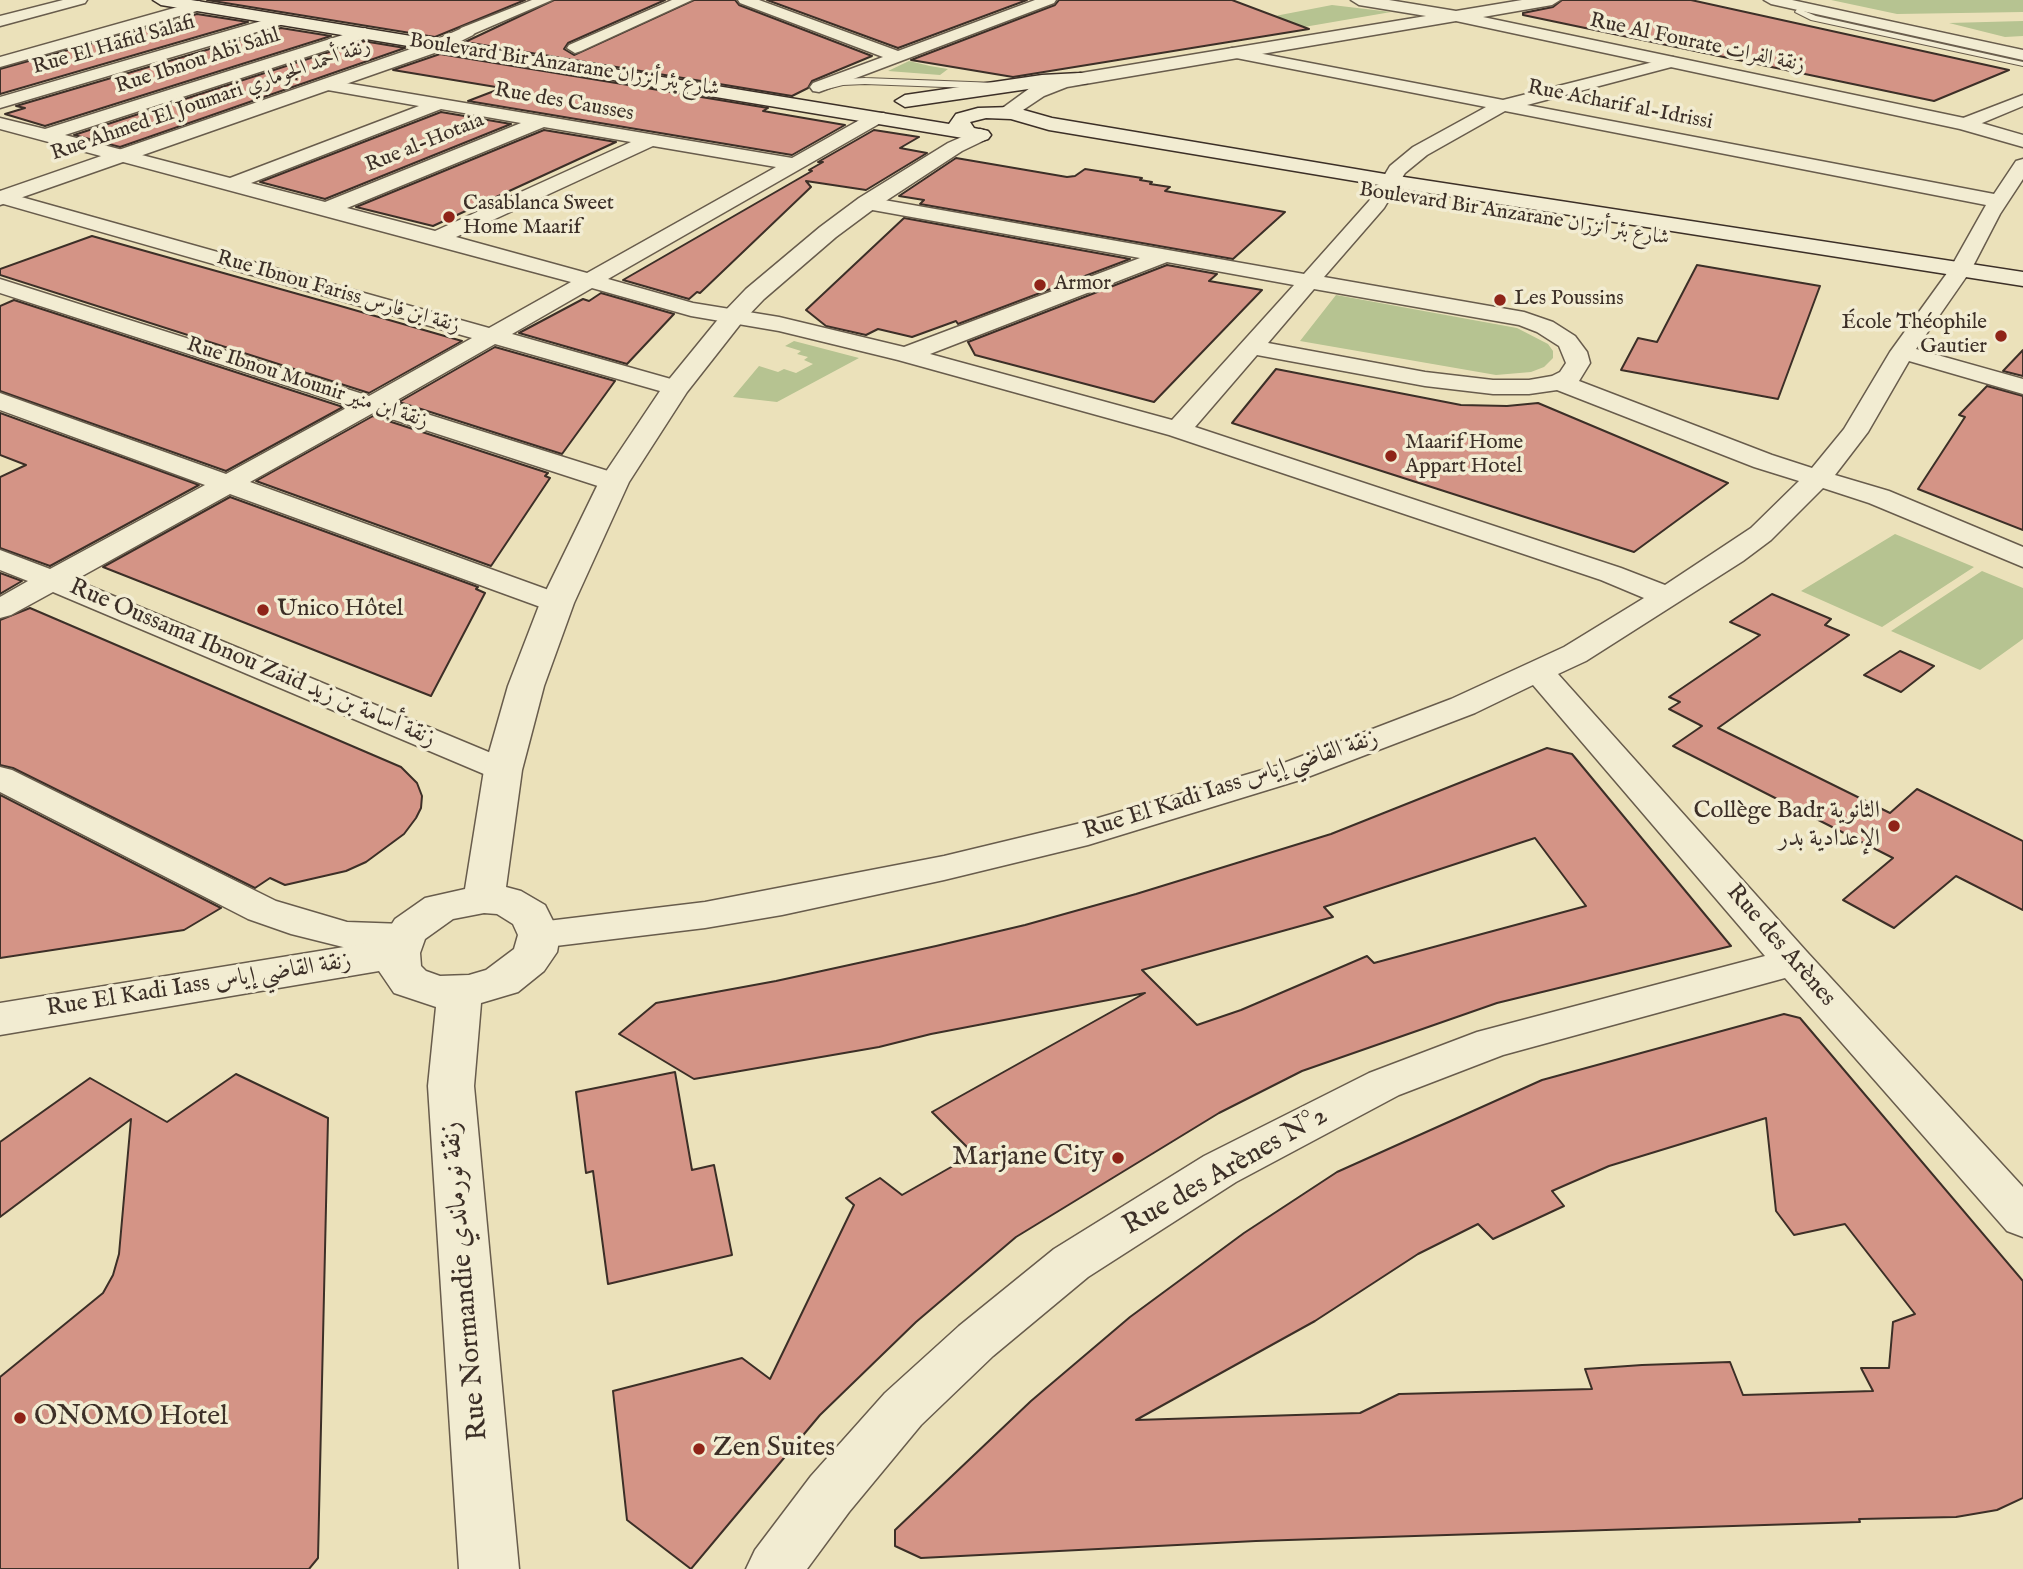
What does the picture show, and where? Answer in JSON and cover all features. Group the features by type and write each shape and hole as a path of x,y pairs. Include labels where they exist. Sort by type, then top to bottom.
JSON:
{"street":[{"path":"0,21 80,0"},
{"name":"Boulevard Bir Anzarane شارع بئر أنزران","path":"161,0 365,33 440,37 878,117 1388,187 1955,278 2023,296"},
{"name":"Boulevard Bir Anzarane شارع بئر أنزران","path":"264,0 377,17"},
{"path":"467,31 545,0"},
{"path":"569,47 685,0"},
{"path":"746,0 895,56"},
{"path":"815,86 1049,0"},
{"name":"Rue Al Fourate زنقة الفرات","path":"1359,0 1456,16 1673,62 1964,124 2023,141"},
{"path":"1001,132 958,125 960,120 971,114 999,112 1045,87 1080,79 1552,0"},
{"path":"1771,0 2023,55"},
{"path":"0,62 199,6"},
{"name":"Rue El Hafid Salafi","path":"0,103 282,20"},
{"name":"Boulevard Bir Anzarane شارع بئر أنزران","path":"440,37 467,31 501,36"},
{"name":"Rue Ibnou Abi Sahl","path":"45,135 365,33"},
{"name":"Rue Ahmed El Joumari زنقة أحمد الجوماري","path":"0,198 328,85 440,37"},
{"name":"Boulevard Bir Anzarane شارع بئر أنزران","path":"569,47 611,53"},
{"name":"Rue Acharif al-Idrissi","path":"1232,53 1999,201"},
{"path":"1178,430 1312,280 1388,187 1397,170 1420,151 1501,106 1673,62"},
{"path":"905,100 1064,78 1080,79"},
{"name":"Rue des Causses","path":"328,85 794,164"},
{"path":"815,86 999,112"},
{"path":"1964,124 2023,100"},
{"path":"231,184 438,105"},
{"path":"999,112 1001,132"},
{"path":"0,608 371,405 878,117"},
{"name":"Rue al-Hotaia","path":"327,209 540,122"},
{"path":"0,123 437,238 691,309 779,324 906,355 1178,430 1611,574 1669,597"},
{"path":"484,899 503,770 526,687 557,603 614,482 676,388 733,317 828,232 867,203 956,147 1001,132"},
{"path":"437,238 650,140"},
{"name":"Rue El Kadi Iass زنقة القاضي إياس","path":"539,935 705,915 782,902 866,886 1088,833 1288,774 1379,740 1575,654 1669,597 1761,534 1819,477 1855,432 1902,352 1955,278 2023,165"},
{"name":"Rue Ibnou Fariss زنقة ابن فارس","path":"0,198 676,388"},
{"path":"867,203 1312,280 1537,323 1561,336 1575,352 1577,363 1575,371 1559,382 1529,387 1472,386 1252,347"},
{"path":"906,355 1167,255"},
{"name":"Boulevard Bir Anzarane شارع بئر أنزران","path":"1955,278 2023,279"},
{"name":"Rue Ibnou Mounir زنقة ابن منير","path":"0,286 614,482"},
{"path":"1902,352 2023,387"},
{"path":"1559,382 1763,460 1879,497 2023,558"},
{"path":"0,401 557,603"},
{"name":"Rue Oussama Ibnou Zaid زنقة أسامة بن زيد","path":"0,559 503,770"},
{"name":"Rue des Arènes","path":"1539,672 1793,962 2023,1218"},
{"path":"0,778 262,910 290,921 401,945"},
{"path":"484,899 506,901 524,909 535,921 539,935 535,952 513,974 491,985 460,992 429,990 410,982 400,969 401,945 418,922 440,908 460,902 484,899"},
{"name":"Rue El Kadi Iass زنقة القاضي إياس","path":"0,1019 401,945"},
{"name":"Rue des Arènes N°2","path":"774,1569 830,1494 903,1409 975,1341 1071,1263 1220,1169 1384,1084 1492,1043 1793,962"},
{"name":"Rue Normandie زنقة نورماندي","path":"460,992 451,1086 489,1569"}],"lane":[{"path":"1800,7 1798,10 1801,13 1814,18 2023,64"},
{"path":"815,86 879,81 1005,86"}],"green space":[{"path":"1831,0 2023,0 2023,12 1897,14"},
{"path":"1332,5 1391,12 1304,27 1275,16"},
{"path":"2023,21 2023,36 2005,37 1949,23"},
{"path":"909,61 948,69 940,75 888,71"},
{"path":"1336,295 1517,328 1548,344 1553,351 1553,358 1544,367 1531,372 1496,375 1300,341"},
{"path":"794,341 859,358 777,402 733,397 759,366 778,372 784,369 796,373 813,364 804,360 808,357 797,354 801,351 785,346"},
{"path":"1895,534 1974,567 1882,627 1801,591"},
{"path":"1982,571 2023,588 2023,639 1980,670 1891,631"}],"building":[{"path":"207,0 525,0 435,37"},
{"path":"554,0 665,0 568,43 564,49 574,55 694,0 735,0 739,5 872,56 812,81 808,88 792,96 465,42"},
{"path":"767,0 1027,0 898,48"},
{"path":"1059,0 1232,0 1309,29 1013,77 911,60 1055,5"},
{"path":"1562,0 1691,0 2009,70 1934,101 1523,15 1553,7"},
{"path":"197,14 248,22 0,94 0,69"},
{"path":"281,28 331,36 45,126 5,114 25,108 16,106"},
{"path":"363,41 405,48 120,147 74,135"},
{"path":"440,54 768,108 763,111 845,125 792,155 468,101 502,88 393,70"},
{"path":"441,112 511,124 325,199 260,182"},
{"path":"544,130 616,142 433,226 356,207"},
{"path":"874,130 919,137 900,148 927,153 866,190 806,181 811,187 700,293 697,292 689,299 623,280 812,171 809,170 823,162 818,162"},
{"path":"956,158 1067,177 1075,176 1085,169 1142,178 1140,180 1152,182 1150,184 1170,187 1165,191 1285,212 1233,259 920,204 924,200 899,196"},
{"path":"904,218 1130,259 958,324 956,321 912,337 878,329 866,335 826,326 806,310"},
{"path":"92,236 462,341 369,393 0,275 0,269"},
{"path":"1167,265 1217,274 1209,281 1262,290 1154,402 975,355 968,342"},
{"path":"1697,265 1820,286 1778,399 1621,370 1638,338 1657,342"},
{"path":"601,293 674,314 627,364 519,333 583,299 589,301"},
{"path":"14,300 343,407 226,471 0,391 0,306"},
{"path":"495,347 615,381 562,454 399,402"},
{"path":"2023,350 2023,376 2003,371"},
{"path":"1276,369 1461,405 1507,406 1538,403 1728,483 1634,552 1232,423"},
{"path":"1987,386 2023,396 2023,530 1918,489 1965,417 1959,415"},
{"path":"0,413 199,485 50,566 0,548 0,477 26,465 0,455"},
{"path":"373,416 548,473 545,476 550,478 491,566 256,481"},
{"path":"230,497 478,587 476,589 485,593 431,696 103,567"},
{"path":"0,573 22,581 0,594"},
{"path":"1772,594 1831,619 1825,625 1849,635 1718,728 1890,813 1917,789 2023,841 2023,910 1956,876 1894,928 1843,900 1893,858 1673,746 1702,726 1669,709 1680,702 1669,697 1760,635 1730,622"},
{"path":"30,608 401,767 417,783 422,796 421,808 416,818 404,834 366,862 346,871 285,885 270,878 255,888 13,768 0,765 0,620"},
{"path":"1900,651 1934,666 1901,692 1864,675"},
{"path":"1547,748 1572,754 1731,946 1497,1003 1302,1071 1219,1113 1016,1237 916,1322 820,1415 691,1569 627,1520 613,1391 742,1358 770,1379 854,1205 846,1198 880,1178 902,1195 974,1154 932,1112 1145,993 931,1034 879,1047 694,1079 619,1034 656,1003 776,981 1025,925 1331,834","holes":["1535,838 1586,906 1374,963 1367,956 1241,1010 1197,1025 1142,970 1333,917 1324,907"]},
{"path":"0,795 221,908 184,930 0,958"},
{"path":"1784,1014 1800,1018 2023,1281 2023,1498 1997,1510 1956,1517 1859,1519 1860,1522 1256,1541 921,1558 895,1546 895,1530 1031,1401 1130,1317 1244,1233 1337,1172 1542,1080","holes":["1766,1118 1776,1211 1794,1235 1845,1224 1915,1314 1893,1322 1889,1368 1861,1368 1873,1391 1743,1395 1730,1362 1642,1365 1585,1369 1592,1389 1399,1394 1360,1413 1136,1420 1315,1321 1418,1254 1478,1224 1493,1239 1564,1206 1552,1191 1609,1166"]},
{"path":"675,1072 692,1170 714,1165 732,1255 608,1284 593,1171 586,1173 576,1092"},
{"path":"236,1074 328,1118 318,1558 309,1569 0,1569 0,1377 103,1293 113,1275 119,1254 131,1119 0,1217 0,1142 90,1078 167,1122"}],"place":[{"name":"Casablanca Sweet Home Maarif","path":"449,217"},
{"name":"Armor","path":"1040,285"},
{"name":"Les Poussins","path":"1500,300"},
{"name":"École Théophile Gautier","path":"2001,336"},
{"name":"Maarif Home Appart Hotel","path":"1391,456"},
{"name":"Unico Hôtel","path":"263,610"},
{"name":"Collège Badr الثانوية الإعدادية بدر","path":"1894,826"},
{"name":"Marjane City","path":"1118,1158"},
{"name":"ONOMO Hotel","path":"20,1418"},
{"name":"Zen Suites","path":"699,1449"}]}
